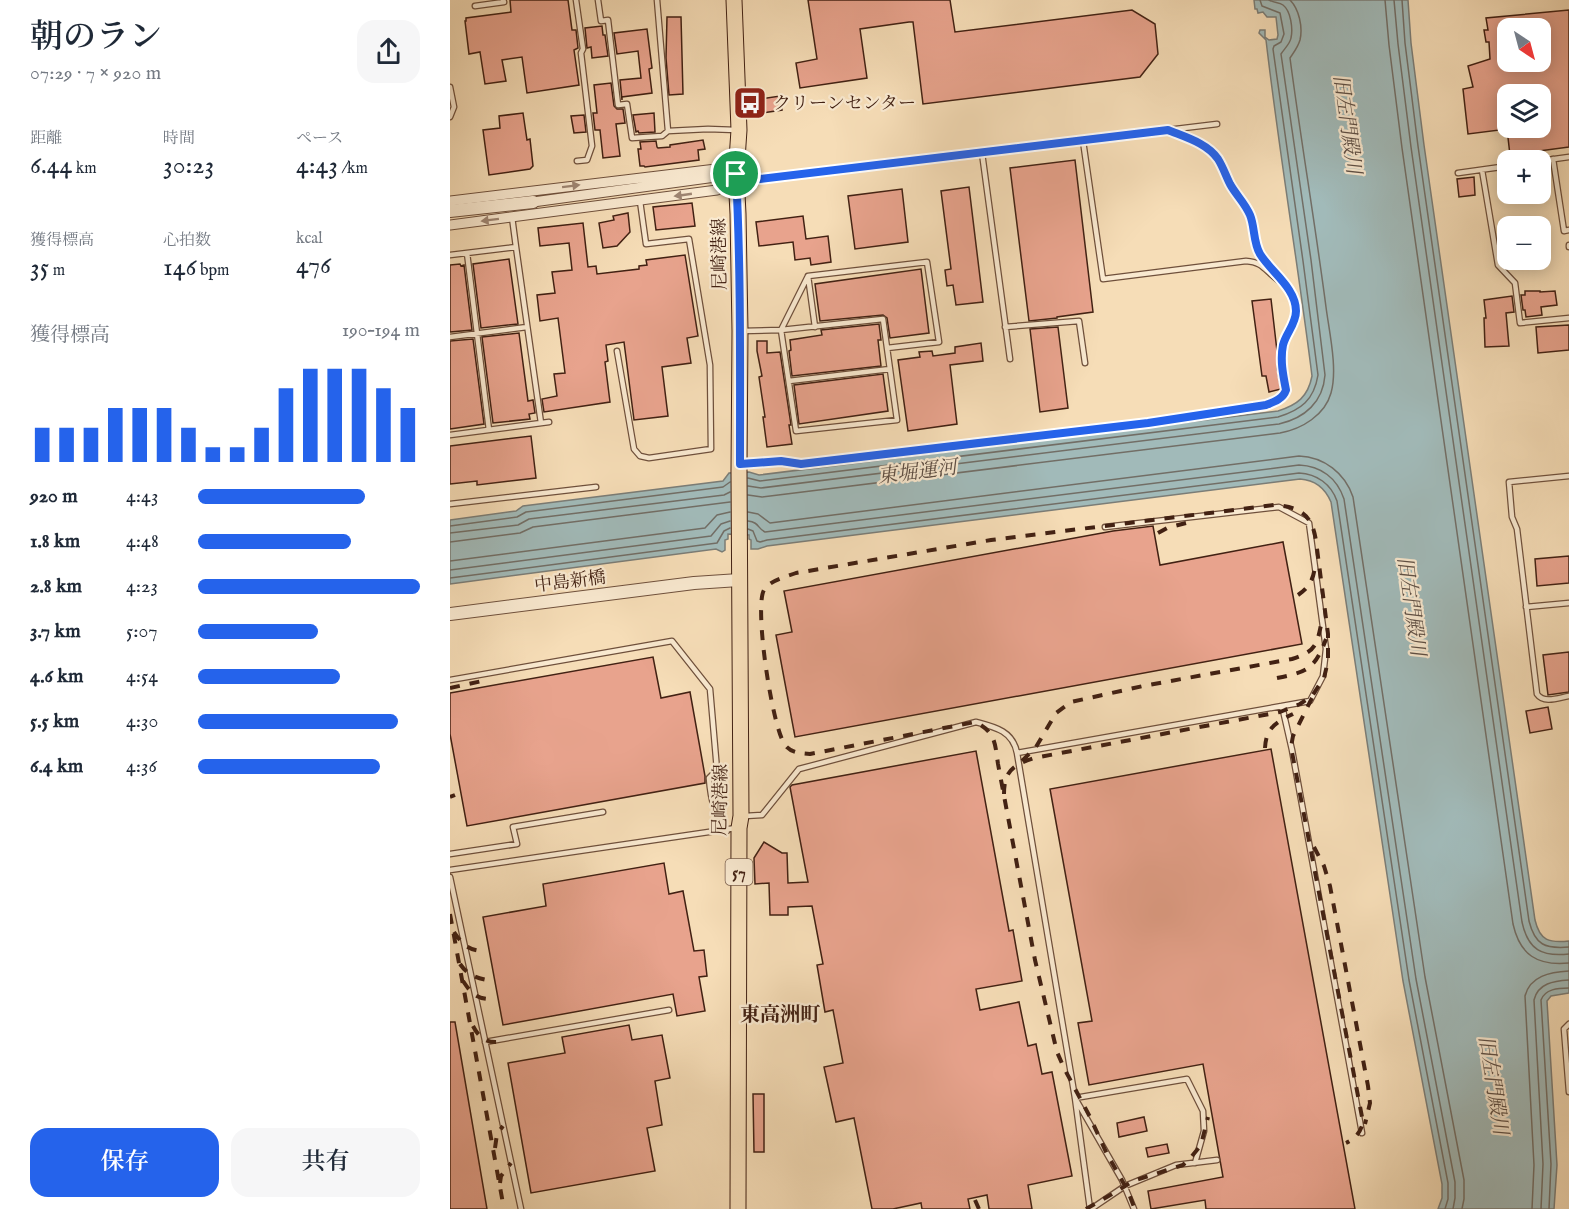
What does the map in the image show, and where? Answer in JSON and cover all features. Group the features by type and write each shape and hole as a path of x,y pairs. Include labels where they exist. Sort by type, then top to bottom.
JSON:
{"main road":[{"name":"尼崎港線","path":"734,0 739,130 736,174 740,331 736,825 738,1209"}],"street":[{"path":"450,201 716,169 736,174"},
{"path":"450,225 717,190 736,174"},
{"path":"450,211 736,174"},
{"name":"中島新橋","path":"450,614 694,583 739,580"}],"lane":[{"path":"475,6 504,2 503,0"},
{"path":"576,0 592,146 586,160 577,161"},
{"path":"598,0 601,21 608,20 618,105 627,104 632,138 662,136 668,131 739,130"},
{"path":"657,0 668,131"},
{"path":"450,87 454,107 450,117"},
{"path":"736,174 760,179 1218,124"},
{"path":"1168,130 1196,141 1214,153 1220,161 1231,185 1250,215 1260,253 1283,284"},
{"path":"739,467 781,461 801,464 1148,423 1266,405 1279,399 1286,390 1281,361 1283,345 1293,326 1296,312 1290,291 1257,262 1246,261 1103,279 1083,141"},
{"path":"982,153 1010,359"},
{"path":"1569,157 1553,159 1564,231 1569,230"},
{"path":"1458,174 1497,168"},
{"path":"1482,170 1498,265 1515,283 1520,323 1569,318"},
{"path":"617,351 634,449 640,456 649,458 711,449 710,365 689,239 646,244 640,201"},
{"path":"512,217 541,423"},
{"path":"450,255 516,247"},
{"path":"467,253 489,430"},
{"path":"808,276 927,262 939,342 887,348"},
{"path":"740,331 781,330 883,319 897,420 796,431 781,330 808,276"},
{"path":"808,276 815,327"},
{"path":"1005,327 1079,321 1085,363"},
{"path":"450,337 527,327"},
{"path":"789,381 890,369"},
{"path":"450,435 549,422"},
{"path":"1569,476 1509,482 1537,694 1544,700 1569,696"},
{"path":"450,504 596,487"},
{"path":"1017,753 1310,701 1323,676 1326,649 1309,523 1279,507 1105,527"},
{"path":"1526,608 1569,603"},
{"path":"450,680 672,641 710,689 717,770 709,778 711,799 713,808 736,825"},
{"path":"1282,706 1362,1133"},
{"path":"450,870 736,825 762,815 799,769 976,722 995,727 1011,737 1016,745 1075,1098 1090,1209 1125,1186 1176,1165 1217,1160"},
{"path":"450,854 517,844 513,827 603,812"},
{"path":"450,877 521,1209"},
{"path":"485,1042 669,1010"},
{"path":"1569,1024 1564,1029 1569,1092"},
{"path":"1075,1098 1187,1079 1203,1111 1204,1131 1195,1163"},
{"path":"1075,1098 1125,1186 1134,1209"}],"water":[{"path":"1254,0 1408,0 1424,145 1535,920 1546,939 1556,942 1569,941 1569,993 1551,996 1547,1001 1557,1165 1554,1209 1438,1209 1442,1198 1442,1184 1403,981 1331,502 1323,489 1315,483 1300,479 767,546 758,549 751,549 749,535 728,534 728,539 725,540 725,550 722,552 716,549 450,584 450,520 516,511 523,506 723,481 729,473 749,472 759,475 1278,411 1296,403 1308,389 1312,376 1266,40 1259,33 1260,30 1265,30 1265,37 1269,40 1277,39 1278,35 1276,17 1267,17 1263,12 1258,13"}],"building":[{"path":"510,0 568,0 572,30 576,30 578,48 574,50 579,85 527,93 522,57 502,60 506,81 485,84 480,52 469,54 465,21 466,18 511,12"},
{"path":"808,0 950,0 955,32 1132,10 1155,24 1158,54 1140,77 923,104 913,22 909,22 860,29 867,78 800,88 796,63 817,59"},
{"path":"1569,10 1569,147 1547,150 1509,150 1508,138 1551,138 1551,84 1497,84 1497,130 1468,134 1463,89 1473,87 1468,66 1490,59 1489,42 1486,42 1484,30 1488,30 1486,18"},
{"path":"667,17 681,17 683,94 669,95 666,58"},
{"path":"602,26 608,56 592,58 591,47 587,48 585,28"},
{"path":"647,29 652,68 649,69 652,93 622,97 622,100 620,80 641,78 638,51 617,54 614,33"},
{"path":"611,83 614,106 617,109 623,109 625,123 616,124 620,156 603,158 600,130 595,130 593,113 597,113 594,85"},
{"path":"780,96 782,110 762,113 760,99"},
{"path":"523,113 527,140 530,139 533,166 530,169 489,175 483,130 500,128 499,116"},
{"path":"654,113 655,132 636,132 633,115"},
{"path":"584,115 586,132 574,133 571,116"},
{"path":"703,140 705,149 698,150 699,160 640,166 638,149 641,149 640,142 656,141 658,148"},
{"path":"1075,160 1093,312 1029,321 1010,168"},
{"path":"1474,177 1475,195 1459,197 1457,179"},
{"path":"969,187 983,302 956,305 953,285 947,286 945,270 951,269 941,191"},
{"path":"902,189 908,242 855,249 848,196"},
{"path":"692,203 695,226 656,230 653,207"},
{"path":"628,213 630,232 617,246 603,248 599,223 614,220 613,216"},
{"path":"803,216 806,239 828,236 831,262 811,265 810,258 795,260 793,242 759,246 756,222"},
{"path":"583,223 588,267 596,266 597,274 639,269 639,266 647,265 646,260 685,255 698,336 687,338 691,363 662,367 668,416 634,420 624,342 606,345 608,361 605,362 610,402 544,412 542,399 557,396 554,374 565,373 558,318 540,321 537,295 555,293 552,272 572,270 569,243 540,246 538,228"},
{"path":"509,259 518,324 481,328 473,264"},
{"path":"450,265 464,265 472,330 450,332"},
{"path":"921,269 929,333 890,338 887,318 883,315 820,321 815,284"},
{"path":"1525,291 1555,291 1557,305 1541,307 1542,315 1526,317 1521,295 1525,295"},
{"path":"1512,296 1514,312 1506,313 1509,346 1485,347 1484,300"},
{"path":"1271,299 1281,389 1269,392 1266,376 1262,376 1252,301"},
{"path":"879,324 881,366 792,376 790,340 822,335 821,330"},
{"path":"1569,325 1569,350 1538,353 1536,327"},
{"path":"1058,327 1068,408 1040,412 1030,329"},
{"path":"519,333 528,401 533,400 535,413 529,414 530,419 493,423 482,337"},
{"path":"473,339 484,424 450,429 450,341"},
{"path":"757,341 767,341 767,353 780,352 792,444 767,447"},
{"path":"981,343 983,361 950,365 957,424 908,431 898,360 920,357 919,352 932,351 933,356 955,353 955,347"},
{"path":"883,374 888,411 799,424 794,385"},
{"path":"531,436 536,478 477,485 477,481 450,484 450,446"},
{"path":"1153,526 1160,565 1283,542 1302,644 795,737 776,635 792,632 784,591 1113,531"},
{"path":"1569,556 1569,583 1537,586 1535,559"},
{"path":"1569,652 1569,692 1548,695 1543,655"},
{"path":"653,657 661,698 690,692 705,783 467,826 450,734 450,693"},
{"path":"1548,707 1552,729 1530,733 1526,711"},
{"path":"1271,749 1355,1209 1206,1209 1205,1200 1151,1209 1148,1191 1223,1177 1203,1064 1089,1085 1078,1023 1092,1021 1050,789"},
{"path":"976,751 1009,931 1013,930 1022,981 976,989 980,1010 1019,1002 1028,1046 1036,1044 1042,1074 1052,1072 1072,1176 1028,1185 1032,1209 989,1209 987,1195 968,1199 970,1209 922,1209 921,1203 893,1209 872,1209 854,1118 836,1122 824,1067 843,1063 833,1010 825,1012 817,965 823,964 812,906 788,907 788,915 770,915 769,883 755,884 754,858 764,842 782,853 787,853 788,883 808,882 790,787 792,785"},
{"path":"664,863 669,894 683,891 694,951 704,950 707,976 699,977 705,1011 677,1016 673,994 503,1025 483,917 546,906 543,884"},
{"path":"450,1022 455,1022 487,1209 450,1209"},
{"path":"629,1025 632,1040 662,1035 670,1078 655,1081 662,1125 647,1128 655,1171 531,1193 508,1063 565,1053 562,1037"},
{"path":"753,1094 764,1094 764,1152 754,1152"},
{"path":"1144,1117 1147,1131 1119,1137 1117,1123"},
{"path":"1167,1144 1169,1153 1148,1157 1146,1148"}],"railway":[{"path":"1004,794 1004,786 1011,770 1020,763 1034,758 1280,712 1312,696 1324,678 1328,661 1328,634 1316,541 1308,518 1298,510 1274,505 991,540 796,573 774,581 764,590 761,601 763,642 770,693 780,734 790,750 810,754 975,722 991,734 996,750 998,764 1035,960 1057,1052 1134,1207"},
{"path":"1158,533 1186,523"},
{"path":"1298,595 1311,582 1315,565"},
{"path":"1022,761 1036,747 1056,713 1071,702 1143,686 1292,659 1307,653 1314,646 1322,620"},
{"path":"1277,678 1296,674 1309,668 1318,657 1326,639"},
{"path":"450,688 487,680"},
{"path":"1312,698 1293,736 1291,747 1363,1122 1357,1135 1346,1143"},
{"path":"1265,748 1273,726 1293,714"},
{"path":"450,797 455,795"},
{"path":"1314,847 1324,866 1330,886 1368,1086 1370,1103 1365,1124"},
{"path":"450,914 504,1209"},
{"path":"454,932 466,946 482,951"},
{"path":"460,964 472,975 487,980"},
{"path":"463,981 474,994 481,998 491,999"},
{"path":"473,1026 482,1038 498,1042"},
{"path":"1086,1209 1133,1181 1183,1165 1201,1145 1208,1117"},
{"path":"495,1148 497,1134 503,1126"},
{"path":"500,1183 501,1176 511,1163"},
{"path":"975,1200 979,1209"}],"place":[{"name":"クリーンセンター","path":"750,103"}],"district":[{"name":"東高洲町","path":"780,1014"}],"route":[{"path":"1168,130 1196,141 1214,153 1250,215 1260,253 1290,291 1296,312 1293,326 1283,345 1281,361 1286,390 1279,399 1266,405 1148,423 801,464 781,461 740,464 740,326 736,174 760,179 1168,130"}],"water label":[{"name":"旧左門殿川","path":"1348,124"},
{"name":"東堀運河","path":"917,471"},
{"name":"旧左門殿川","path":"1412,606"},
{"name":"旧左門殿川","path":"1494,1085"}]}
